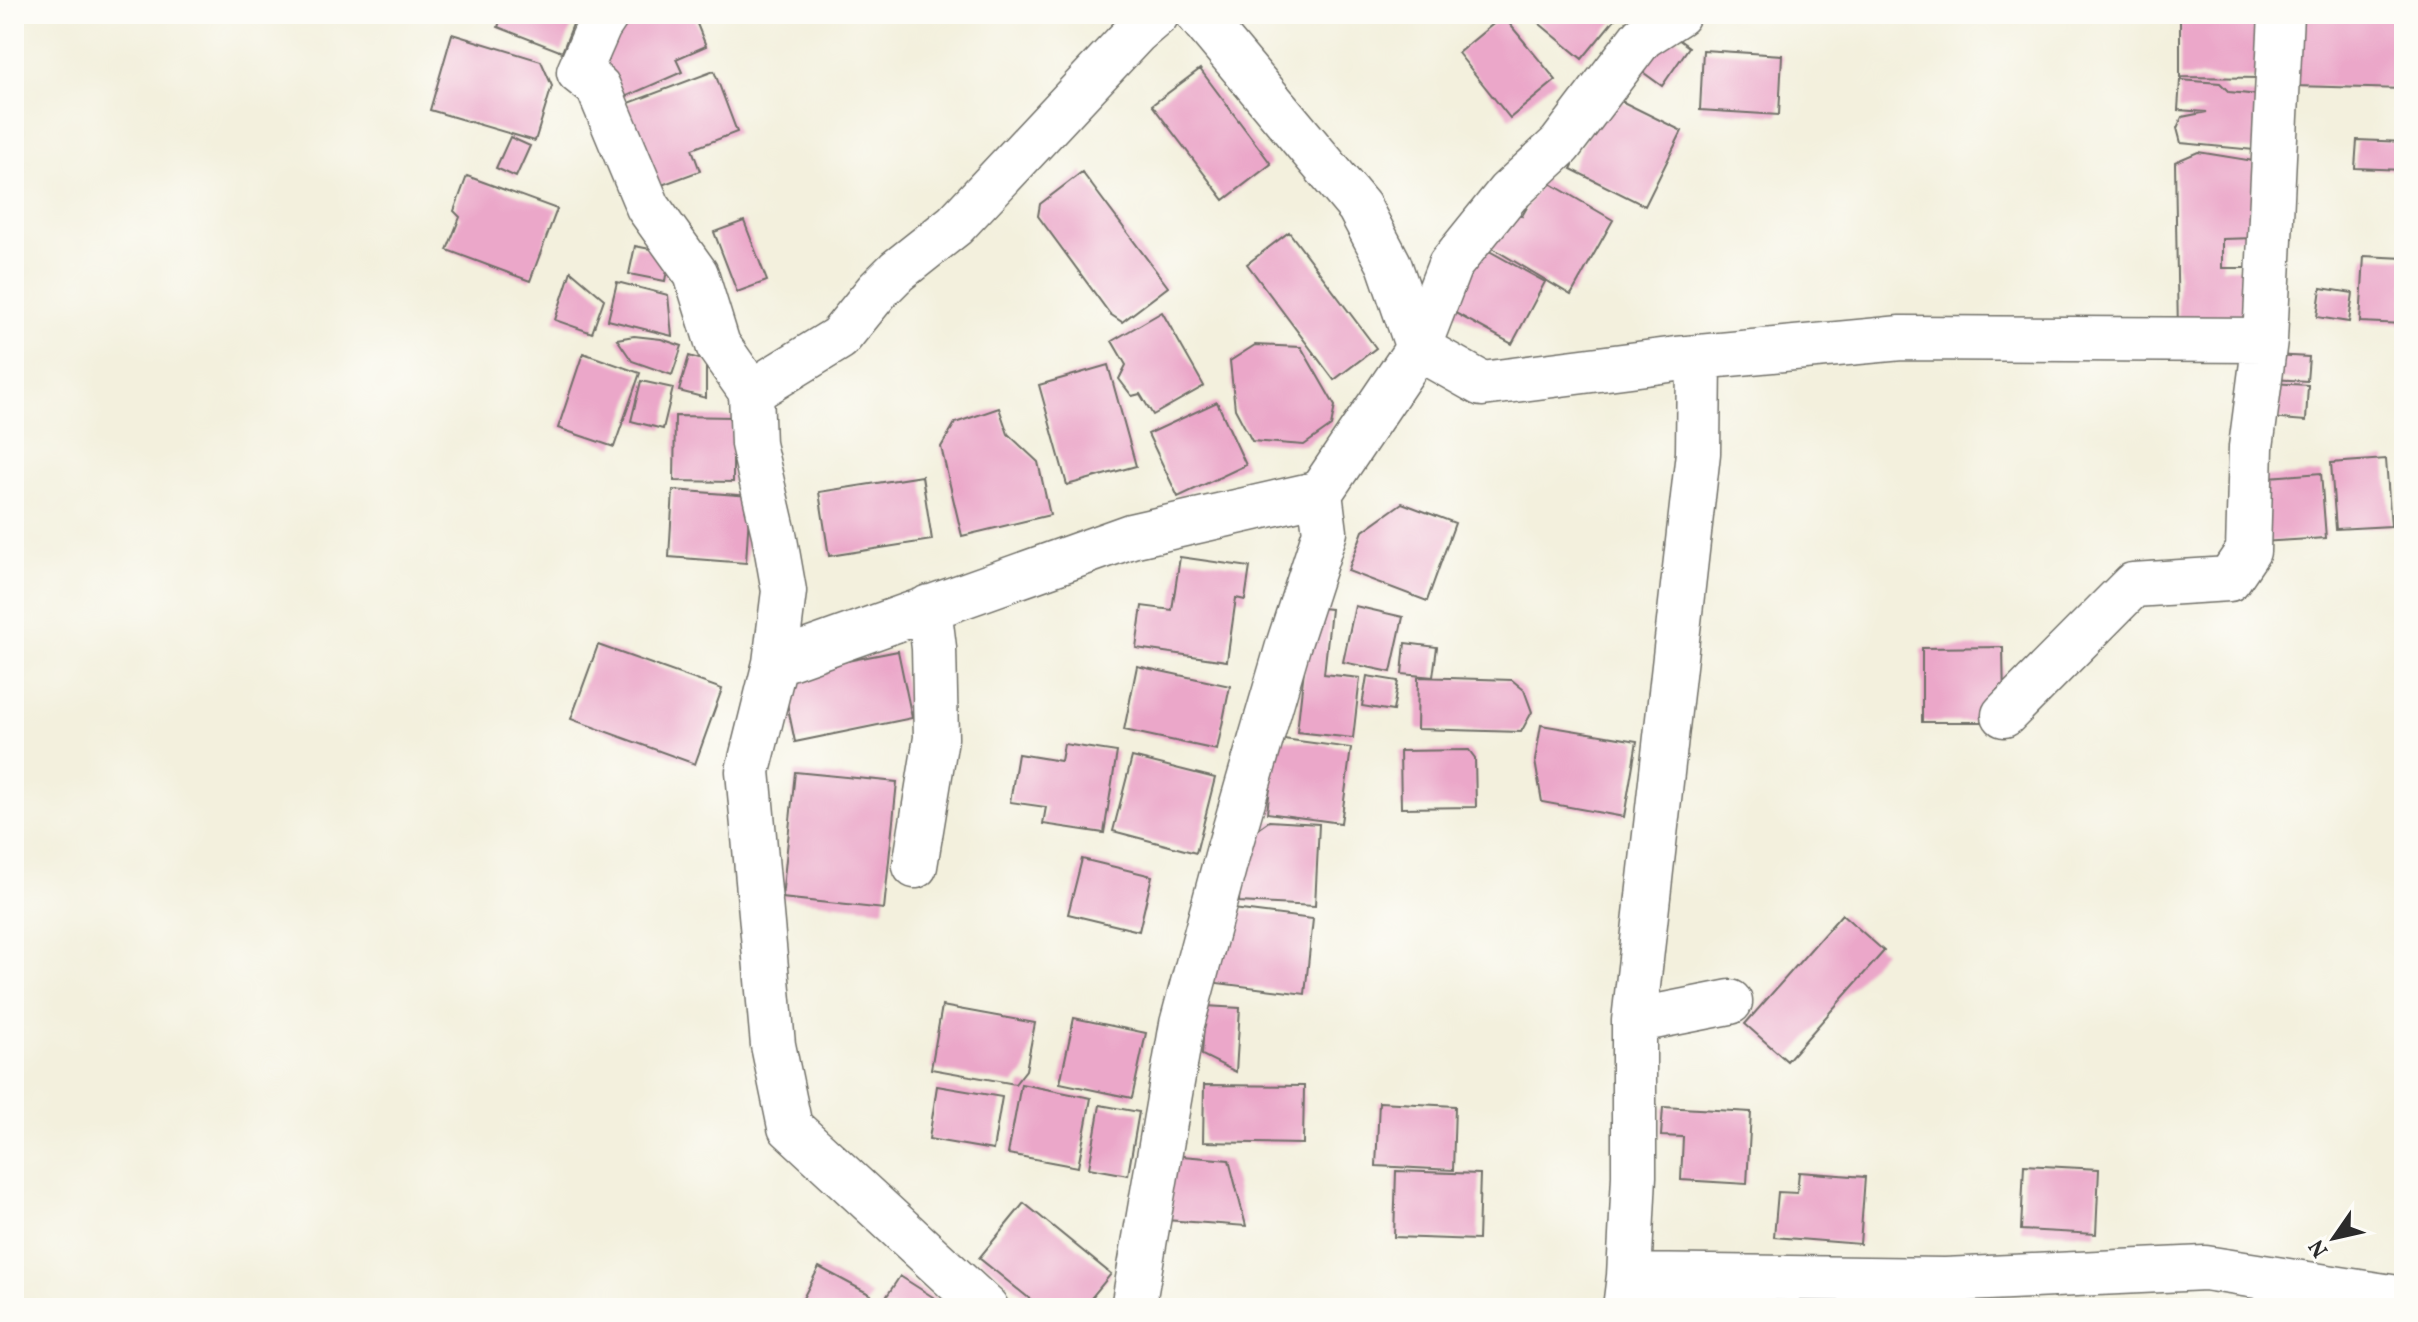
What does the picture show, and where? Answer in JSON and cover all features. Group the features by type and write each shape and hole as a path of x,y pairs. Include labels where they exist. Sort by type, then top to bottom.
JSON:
{"street":[{"path":"607,14 579,72 598,87 648,207 696,274 718,345 751,392 753,444 784,591 775,663 748,771 773,1045 790,1127 986,1308"},
{"path":"751,392 839,338 877,291 955,225 1136,32 1157,14"},
{"path":"1198,14 1359,207 1389,264 1418,348 1482,384 1699,357 1901,338 2265,340"},
{"path":"1133,1308 1182,1024 1288,646 1325,532 1320,493 1418,348 1450,265 1508,193 1560,145 1642,37 1678,14"},
{"path":"2004,715 2133,585 2229,579 2248,551 2251,447 2265,340 2281,14"},
{"path":"1699,357 1698,453 1634,1021 1634,1176 1627,1292 2205,1268 2404,1299"},
{"path":"775,663 1131,536 1320,493"},
{"path":"915,866 936,738 934,648 929,607"},
{"path":"1634,1021 1730,1002"}],"building":[{"path":"503,14 577,14 562,52 498,27"},
{"path":"655,14 693,14 706,46 676,59 682,72 618,100 593,40"},
{"path":"1528,14 1619,14 1582,59"},
{"path":"2180,14 2261,14 2261,78 2180,77"},
{"path":"2298,14 2404,14 2404,89 2296,86"},
{"path":"1503,16 1556,80 1510,118 1458,53"},
{"path":"1661,27 1689,47 1662,86 1633,65"},
{"path":"452,34 541,61 552,86 535,141 430,110"},
{"path":"1703,50 1782,55 1779,115 1700,110"},
{"path":"1200,69 1271,164 1224,200 1152,105"},
{"path":"714,71 737,132 692,149 700,171 659,186 621,106"},
{"path":"2180,80 2220,83 2229,92 2259,95 2254,150 2181,143 2177,128 2182,117 2207,112 2178,110"},
{"path":"1607,94 1682,131 1645,206 1571,169"},
{"path":"510,137 530,146 516,177 496,168"},
{"path":"2357,140 2404,142 2404,170 2355,168"},
{"path":"2198,152 2254,161 2256,238 2222,239 2222,268 2254,268 2255,332 2178,333 2175,162"},
{"path":"1082,172 1168,287 1122,322 1110,314 1038,216 1040,204"},
{"path":"467,176 557,209 530,281 447,250 460,217 454,211"},
{"path":"1543,179 1613,220 1571,295 1487,245 1509,208 1522,216"},
{"path":"744,221 767,281 737,292 714,232"},
{"path":"1289,232 1376,348 1334,380 1247,264"},
{"path":"635,246 670,253 665,281 629,274"},
{"path":"1482,247 1545,282 1512,344 1448,309"},
{"path":"2364,256 2404,258 2404,324 2360,322"},
{"path":"571,271 604,299 592,333 555,320"},
{"path":"617,282 668,295 672,336 608,320"},
{"path":"2321,288 2353,293 2349,322 2317,317"},
{"path":"1162,312 1204,386 1153,415 1140,394 1132,396 1119,379 1126,365 1112,341"},
{"path":"634,336 661,339 682,346 672,375 632,361 617,339"},
{"path":"1255,345 1301,347 1335,406 1331,426 1304,445 1252,441 1235,409 1230,361"},
{"path":"583,353 640,373 614,447 558,428"},
{"path":"2273,355 2309,357 2307,381 2272,379"},
{"path":"689,356 706,361 706,398 679,391"},
{"path":"1108,365 1136,466 1067,485 1039,385"},
{"path":"641,381 673,388 663,429 631,421"},
{"path":"2272,383 2308,385 2306,421 2269,418"},
{"path":"1217,402 1246,465 1178,497 1148,434"},
{"path":"999,408 1008,434 1038,462 1050,515 962,536 941,447 955,423"},
{"path":"675,416 733,417 733,482 674,481"},
{"path":"2386,459 2391,526 2336,529 2331,463"},
{"path":"2321,473 2326,538 2261,542 2256,478"},
{"path":"922,476 932,540 829,556 819,492"},
{"path":"673,490 750,496 746,563 669,557"},
{"path":"1402,503 1455,523 1427,601 1348,571 1363,531"},
{"path":"1180,557 1250,567 1245,600 1236,598 1227,661 1136,648 1142,606 1172,610"},
{"path":"1355,606 1403,617 1391,672 1343,662"},
{"path":"1311,607 1331,609 1324,674 1360,678 1353,738 1297,732"},
{"path":"1405,643 1437,647 1433,677 1402,674"},
{"path":"598,645 722,689 695,764 571,719"},
{"path":"2003,647 2004,704 1985,704 1985,722 1922,722 1922,648"},
{"path":"898,651 912,718 795,742 781,674"},
{"path":"1137,666 1230,686 1217,750 1124,730"},
{"path":"1367,676 1398,681 1393,711 1362,706"},
{"path":"1418,677 1512,680 1524,690 1532,712 1521,732 1417,729"},
{"path":"1541,725 1637,741 1624,817 1542,802 1535,761"},
{"path":"1276,738 1351,748 1341,823 1267,813"},
{"path":"1064,744 1117,752 1104,833 1043,824 1046,807 1010,802 1018,754 1061,761"},
{"path":"1469,750 1475,758 1476,807 1401,808 1400,751"},
{"path":"1132,757 1215,778 1196,853 1113,831"},
{"path":"795,772 897,782 884,909 782,898"},
{"path":"1269,821 1319,824 1315,906 1239,902 1242,840"},
{"path":"1082,859 1152,876 1139,931 1068,914"},
{"path":"1217,907 1313,919 1305,994 1209,982"},
{"path":"1842,914 1884,951 1787,1061 1745,1024"},
{"path":"942,1006 1035,1023 1026,1070 1015,1084 931,1069"},
{"path":"1205,1006 1240,1008 1236,1072 1202,1055"},
{"path":"1074,1018 1146,1033 1132,1098 1060,1083"},
{"path":"1021,1084 1091,1098 1078,1167 1008,1154"},
{"path":"1204,1085 1304,1086 1303,1144 1203,1142"},
{"path":"937,1086 1002,1097 993,1150 929,1139"},
{"path":"1379,1102 1455,1106 1453,1170 1376,1166"},
{"path":"1100,1105 1139,1112 1128,1175 1089,1168"},
{"path":"1663,1107 1751,1112 1747,1184 1681,1180 1683,1137 1661,1136"},
{"path":"1170,1155 1229,1160 1246,1226 1166,1220"},
{"path":"2024,1165 2099,1169 2096,1234 2021,1230"},
{"path":"1396,1171 1480,1174 1478,1240 1394,1237"},
{"path":"1799,1172 1865,1177 1860,1244 1774,1237 1778,1192 1797,1193"},
{"path":"1024,1203 1111,1274 1083,1308 1041,1308 979,1258"},
{"path":"819,1267 871,1295 864,1308 798,1308"},
{"path":"900,1276 947,1306 946,1308 879,1308"}]}
